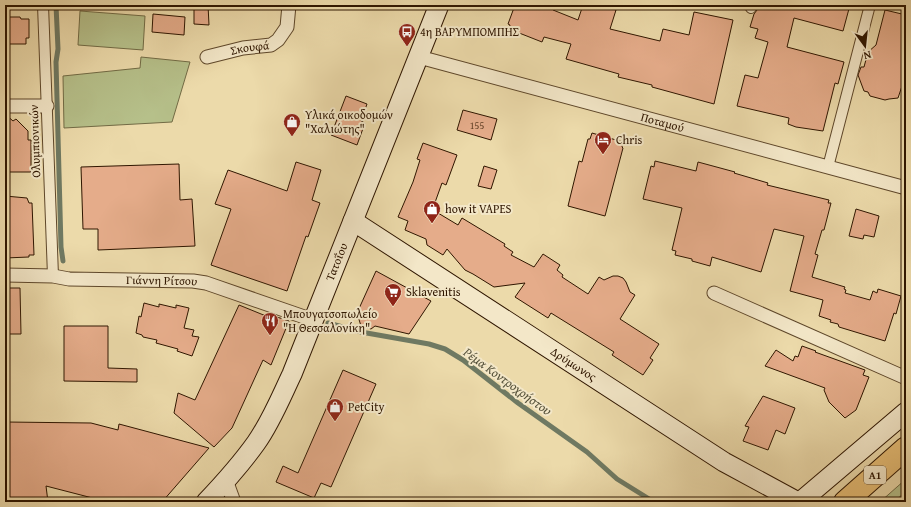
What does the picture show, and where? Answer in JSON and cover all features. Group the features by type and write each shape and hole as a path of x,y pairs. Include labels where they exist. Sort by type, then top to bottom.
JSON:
{"highway":[{"name":"Α1","path":"845,502 906,448"}],"main road":[{"name":"Τατοΐου","path":"206,502 257,442 292,374 439,5"},
{"name":"Δρύμωνος","path":"353,221 724,462 799,502"},
{"path":"799,502 906,412"}],"street":[{"name":"Ολυμπιονικών","path":"43,5 53,276"},
{"name":"Σκουφά","path":"207,57 242,48 271,45 278,40 287,28 289,5"},
{"path":"828,167 870,5"},
{"name":"Ποταμού","path":"419,57 906,188"},
{"path":"5,106 47,106"},
{"name":"Γιάννη Ρίτσου","path":"5,275 53,276 69,279 193,281 206,283 313,320"},
{"path":"714,293 906,378"},
{"path":"226,480 234,502"}],"green space":[{"path":"80,11 145,16 143,50 78,45"},
{"path":"141,57 190,62 172,122 64,128 63,76 140,68"},
{"path":"906,479 906,491 894,502 880,502"}],"building":[{"path":"194,5 208,5 209,25 194,24"},
{"path":"515,5 555,5 553,10 578,20 583,5 599,5 616,10 610,29 660,41 663,29 689,35 694,12 733,20 714,104 652,87 652,85 618,77 619,74 566,59 571,44 544,37 542,42 509,29 510,25 508,24"},
{"path":"758,5 850,5 843,31 794,18 787,47 844,62 838,84 835,83 823,131 796,127 788,124 789,118 737,106 745,75 758,78 768,42 755,38 758,29 750,27"},
{"path":"885,10 906,15 906,74 898,98 885,100 870,96 868,92 864,91 858,75 861,67 864,67 868,52 876,45"},
{"path":"153,14 185,17 184,35 152,32"},
{"path":"5,17 20,17 21,19 29,19 29,38 26,38 26,44 5,44"},
{"path":"346,96 367,104 361,121 365,123 357,145 331,135"},
{"path":"463,110 497,119 491,140 457,130"},
{"path":"5,114 13,121 16,119 28,131 28,140 31,140 31,172 5,172"},
{"path":"592,133 623,142 623,148 605,216 568,206 579,161 582,162 588,139 590,139"},
{"path":"423,143 457,155 446,185 442,183 433,210 458,225 462,218 505,244 504,246 513,252 511,255 534,267 543,254 560,265 557,270 563,275 562,277 588,294 599,277 604,280 613,276 623,278 630,292 635,295 620,319 659,344 650,358 653,360 643,375 612,355 614,352 551,313 548,318 515,297 525,283 494,287 465,270 447,249 443,255 427,245 426,239 405,230 408,221 398,217 413,182 420,160 417,159"},
{"path":"655,161 696,171 698,162 768,183 767,185 829,200 828,203 831,203 824,230 822,230 815,254 818,255 812,277 845,287 845,293 870,300 873,291 877,293 878,289 901,296 896,314 894,313 885,341 839,327 838,324 830,322 831,320 819,316 823,300 790,291 804,236 774,229 761,272 712,257 710,266 692,261 692,259 675,255 676,251 672,250 682,208 643,199 651,166 654,167"},
{"path":"296,162 321,170 312,200 320,203 308,237 306,236 287,291 211,265 231,209 215,204 228,170 287,191"},
{"path":"179,164 180,200 192,199 195,246 98,250 98,229 83,229 81,167"},
{"path":"484,166 497,170 491,189 478,186"},
{"path":"5,196 27,198 29,203 32,203 34,255 29,255 29,257 5,258"},
{"path":"856,209 879,216 874,237 864,235 863,239 849,236"},
{"name":"Sklavenitis","path":"376,271 431,301 409,334 375,326 371,329 361,326 357,313"},
{"path":"5,288 20,288 21,334 5,334"},
{"path":"144,303 159,307 159,304 176,308 176,305 189,308 184,328 194,330 192,336 199,337 192,356 177,351 178,349 156,343 157,340 143,337 142,335 136,333 139,316 141,317"},
{"path":"239,305 266,316 268,314 289,321 271,365 263,360 232,428 214,447 174,413 178,393 195,400"},
{"path":"64,326 108,326 108,368 137,369 137,382 64,381"},
{"path":"802,346 865,370 863,375 869,377 856,410 845,418 829,402 824,390 825,388 765,366 776,350 793,361 795,356 798,357"},
{"path":"343,370 376,384 331,487 321,483 314,498 276,482 283,466 298,473"},
{"path":"763,396 795,408 785,434 776,430 768,450 743,441 749,427 745,426"},
{"path":"6,422 91,423 118,430 119,424 209,448 162,502 108,502 46,486 48,502 5,502 5,465 7,465"}],"waterway":[{"path":"56,5 61,247 63,261"},
{"name":"Ρέμα Κοντροχρήστου","path":"328,323 361,332 429,344 445,349 463,360 518,403 587,452 617,479 654,502"}],"place":[{"name":"4η ΒΑΡΥΜΠΟΜΠΗΣ","path":"407,47"},
{"name":"Υλικά οικοδομών \"Χαλιώτης\"","path":"292,137"},
{"name":"Chris","path":"603,155"},
{"name":"how it VAPES","path":"432,224"},
{"name":"Sklavenitis","path":"393,307"},
{"name":"Μπουγατσοπωλείο \"Η Θεσσαλονίκη\"","path":"270,336"},
{"name":"PetCity","path":"335,422"}]}
